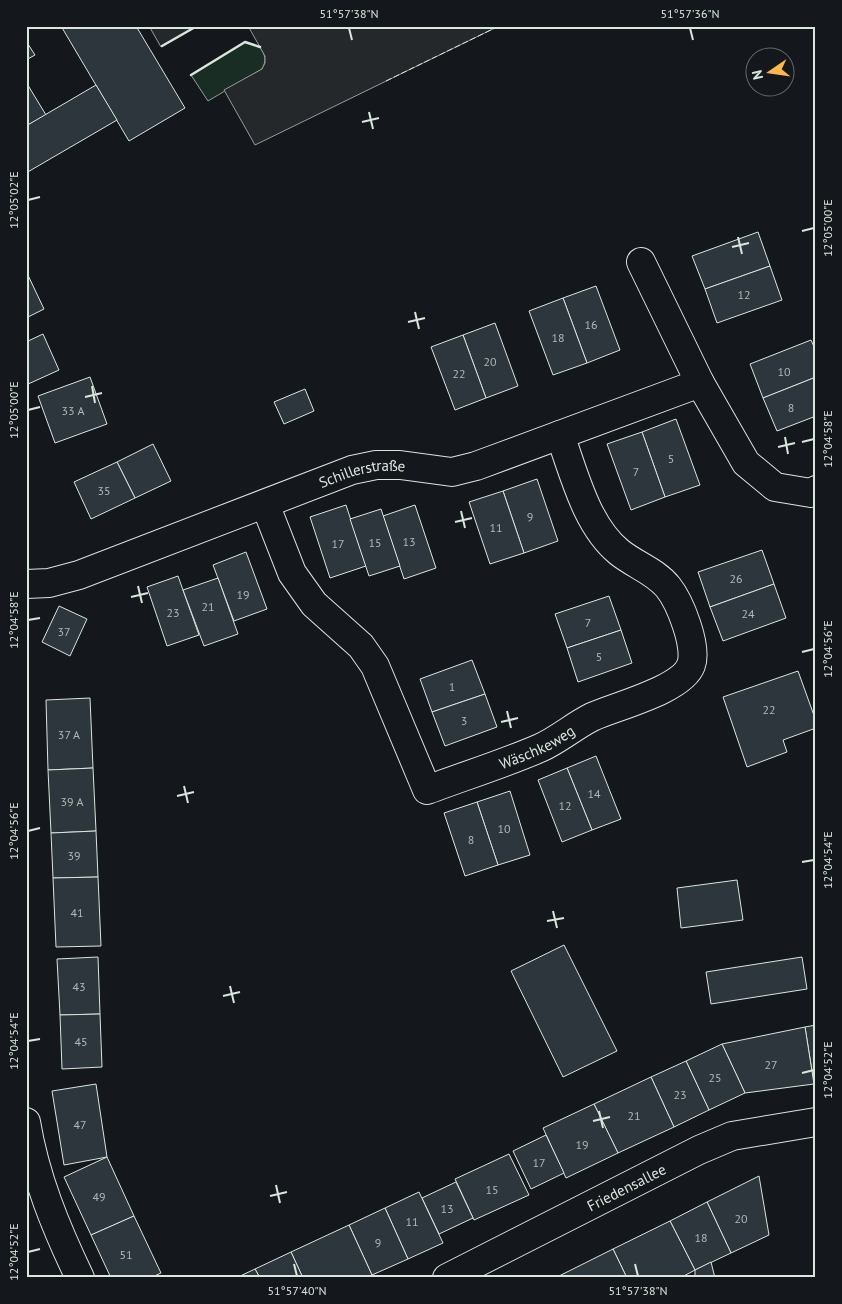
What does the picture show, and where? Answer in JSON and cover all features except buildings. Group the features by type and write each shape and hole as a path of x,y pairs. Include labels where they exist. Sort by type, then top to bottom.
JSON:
{"street":[{"path":"641,262 700,383 746,463 775,488 811,492 816,490"},
{"name":"Schillerstraße","path":"26,584 49,583 79,575 352,470 376,465 400,465 452,472 476,466 700,383"},
{"name":"Wäschkeweg","path":"265,504 292,573 314,604 361,646 375,666 426,790 541,747 592,717 677,682 691,665 692,644 682,612 668,588 650,570 618,551 600,529 586,504 560,435"},
{"path":"26,1122 30,1148 44,1196 80,1278"},
{"name":"Friedensallee","path":"447,1278 699,1150 732,1136 816,1122"}],"green space":[{"path":"245,42 260,47 265,58 262,69 208,101 191,75"}],"shaded area":[{"path":"149,26 197,26 161,47"},
{"path":"248,26 499,26 255,145 224,90 262,69 265,63 265,56"}],"fence":[{"path":"386,81 499,26"}],"wall":[{"path":"162,46 197,26"},
{"path":"191,75 245,42 260,47"}]}
